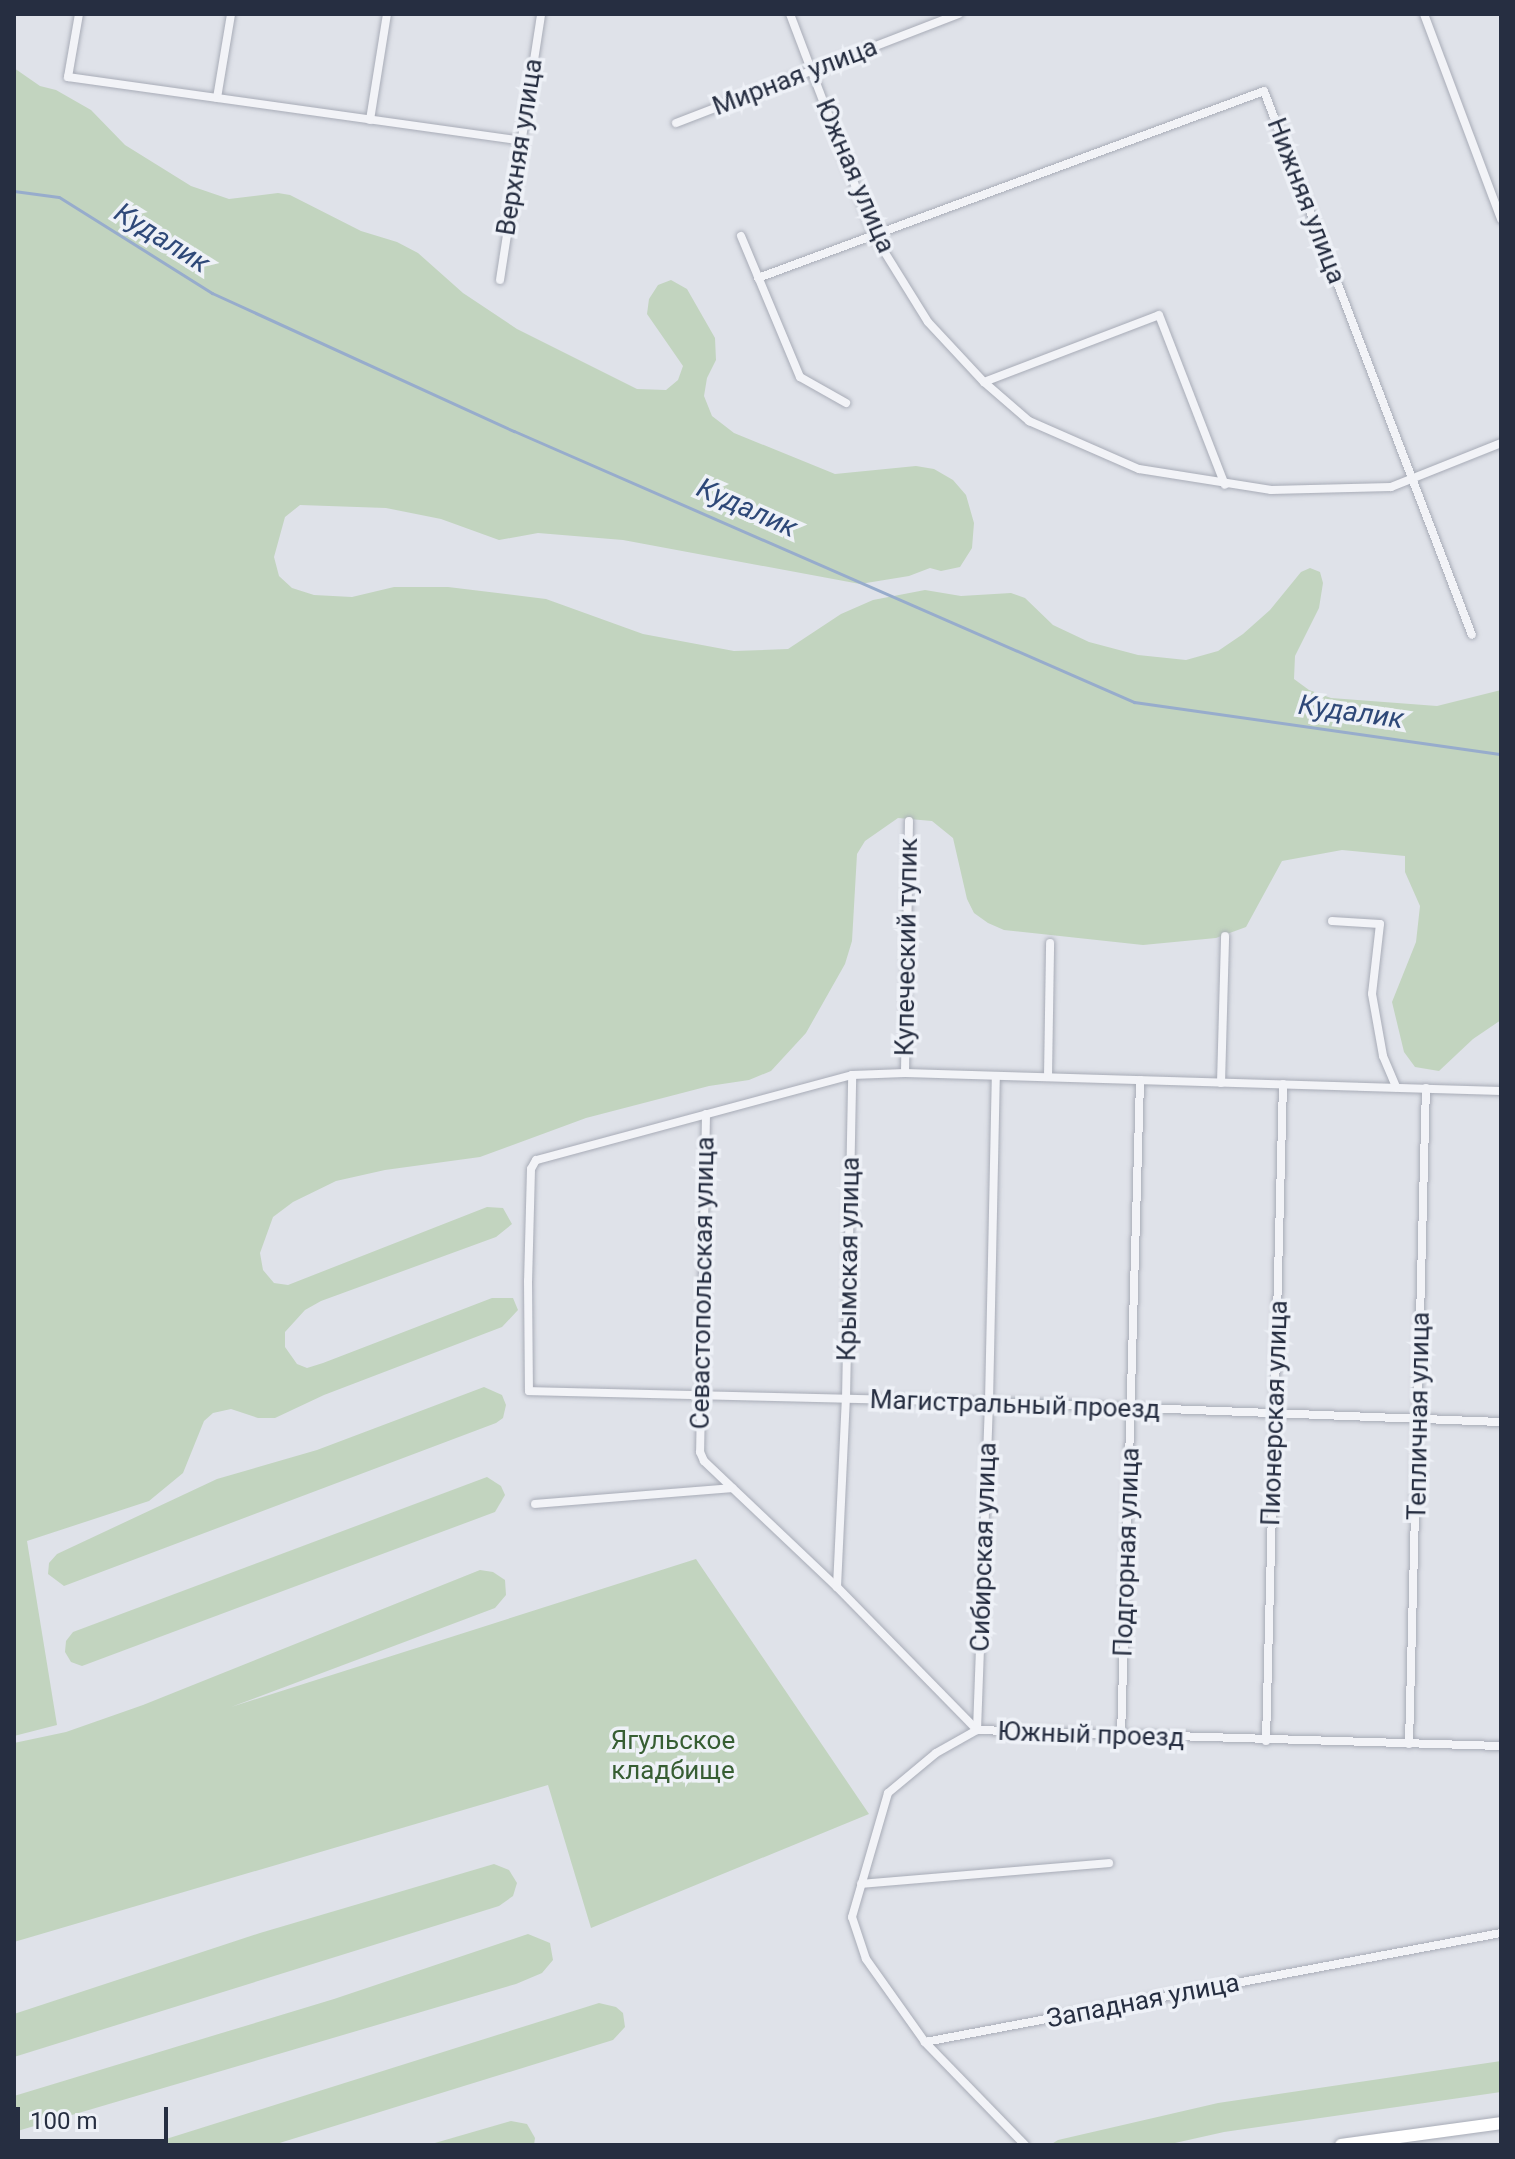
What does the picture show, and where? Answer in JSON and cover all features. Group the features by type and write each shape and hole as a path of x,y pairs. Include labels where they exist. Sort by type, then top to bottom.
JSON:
{"street":[{"path":"79,14 68,77 521,141"},
{"path":"217,98 231,14"},
{"path":"370,120 387,14"},
{"name":"Верхняя улица","path":"500,280 541,14"},
{"name":"Южная улица","path":"790,14 874,235 928,322 984,382 1029,421 1139,469 1271,490 1391,487 1501,443"},
{"name":"Мирная улица","path":"676,123 959,14"},
{"path":"1424,14 1501,219"},
{"name":"Нижняя улица","path":"758,278 1264,91 1472,635"},
{"path":"741,236 800,377 846,403"},
{"path":"984,382 1159,315 1225,485"},
{"name":"Купеческий тупик","path":"905,1073 909,821"},
{"path":"1332,921 1380,924 1372,994 1383,1056 1396,1087"},
{"path":"1221,1083 1225,936"},
{"path":"1048,1077 1050,943"},
{"path":"706,1114 852,1075 905,1073 1501,1091"},
{"name":"Крымская улица","path":"837,1587 846,1399 852,1075"},
{"name":"Сибирская улица","path":"977,1730 989,1402 996,1077"},
{"name":"Подгорная улица","path":"1121,1737 1140,1080"},
{"name":"Пионерская улица","path":"1266,1741 1283,1084"},
{"name":"Тепличная улица","path":"1409,1744 1426,1088"},
{"name":"Магистральный проезд","path":"706,1114 534,1161 528,1281 529,1391 989,1402 1130,1410 1501,1422"},
{"name":"Севастопольская улица","path":"700,1452 706,1114"},
{"name":"Южный проезд","path":"700,1452 732,1488 837,1587 977,1730 1121,1737 1501,1746"},
{"path":"535,1504 732,1488"},
{"path":"977,1730 936,1753 888,1793 852,1917 856,1936 891,1999 925,2042 1025,2145"},
{"path":"861,1884 1109,1863"},
{"name":"Западная улица","path":"925,2042 1501,1933"},
{"path":"1341,2145 1501,2123"}],"green space":[{"path":"14,68 40,86 56,90 91,110 125,145 191,186 229,199 278,193 290,195 361,231 397,242 418,253 463,293 517,329 637,389 666,390 678,380 683,366 647,314 649,299 658,285 671,280 687,289 715,338 716,360 707,378 704,396 712,416 734,433 835,474 916,466 934,469 953,480 966,495 974,523 972,548 960,567 941,571 930,568 909,576 860,584 623,540 538,533 499,540 441,519 386,508 300,505 285,517 274,557 279,576 292,588 314,595 352,597 394,587 448,587 546,599 643,634 734,651 788,649 841,614 873,600 925,590 961,596 1011,593 1025,598 1053,625 1089,642 1138,655 1186,660 1218,651 1243,634 1270,610 1301,572 1310,568 1320,572 1323,583 1319,608 1295,656 1294,679 1309,690 1331,698 1437,706 1501,690 1501,1020 1473,1039 1439,1071 1415,1067 1404,1052 1392,1002 1416,942 1420,906 1405,872 1405,856 1342,850 1282,861 1246,927 1216,938 1143,945 1004,930 988,923 974,913 967,899 953,838 932,821 898,818 865,841 857,854 852,941 845,964 806,1033 771,1071 749,1080 709,1086 586,1118 480,1157 385,1170 336,1181 293,1202 273,1217 260,1253 263,1270 274,1283 288,1285 487,1207 503,1208 512,1224 496,1237 321,1301 305,1310 285,1332 285,1347 297,1364 307,1368 492,1298 513,1298 518,1310 502,1327 324,1395 275,1418 258,1418 231,1409 213,1413 204,1421 183,1473 149,1501 27,1541 57,1725 14,1736"},
{"path":"484,1387 502,1395 506,1405 503,1418 496,1423 64,1586 48,1574 49,1563 57,1554 217,1479 317,1450"},
{"path":"487,1477 501,1486 505,1495 495,1512 82,1666 71,1662 65,1652 66,1641 73,1632"},
{"name":"Ягульское кладбище","path":"696,1559 869,1814 591,1928 548,1785 14,1942 14,1743 66,1732 143,1705 480,1570 493,1572 505,1580 506,1595 495,1608 231,1707"},
{"path":"494,1864 509,1870 517,1883 513,1896 499,1906 14,2057 14,2014 260,1933"},
{"path":"528,1934 550,1943 553,1960 542,1973 516,1984 14,2132 14,2096 334,1999"},
{"path":"599,2003 616,2007 623,2013 625,2027 613,2040 273,2145 147,2145"},
{"path":"1501,2061 1501,2092 1224,2132 1166,2145 1050,2145 1058,2140 1218,2103"},
{"path":"511,2121 527,2124 535,2138 534,2145 428,2145"}],"waterway":[{"name":"Кудалик","path":"14,191 59,197 212,293 514,431 1134,702 1501,754"}]}
